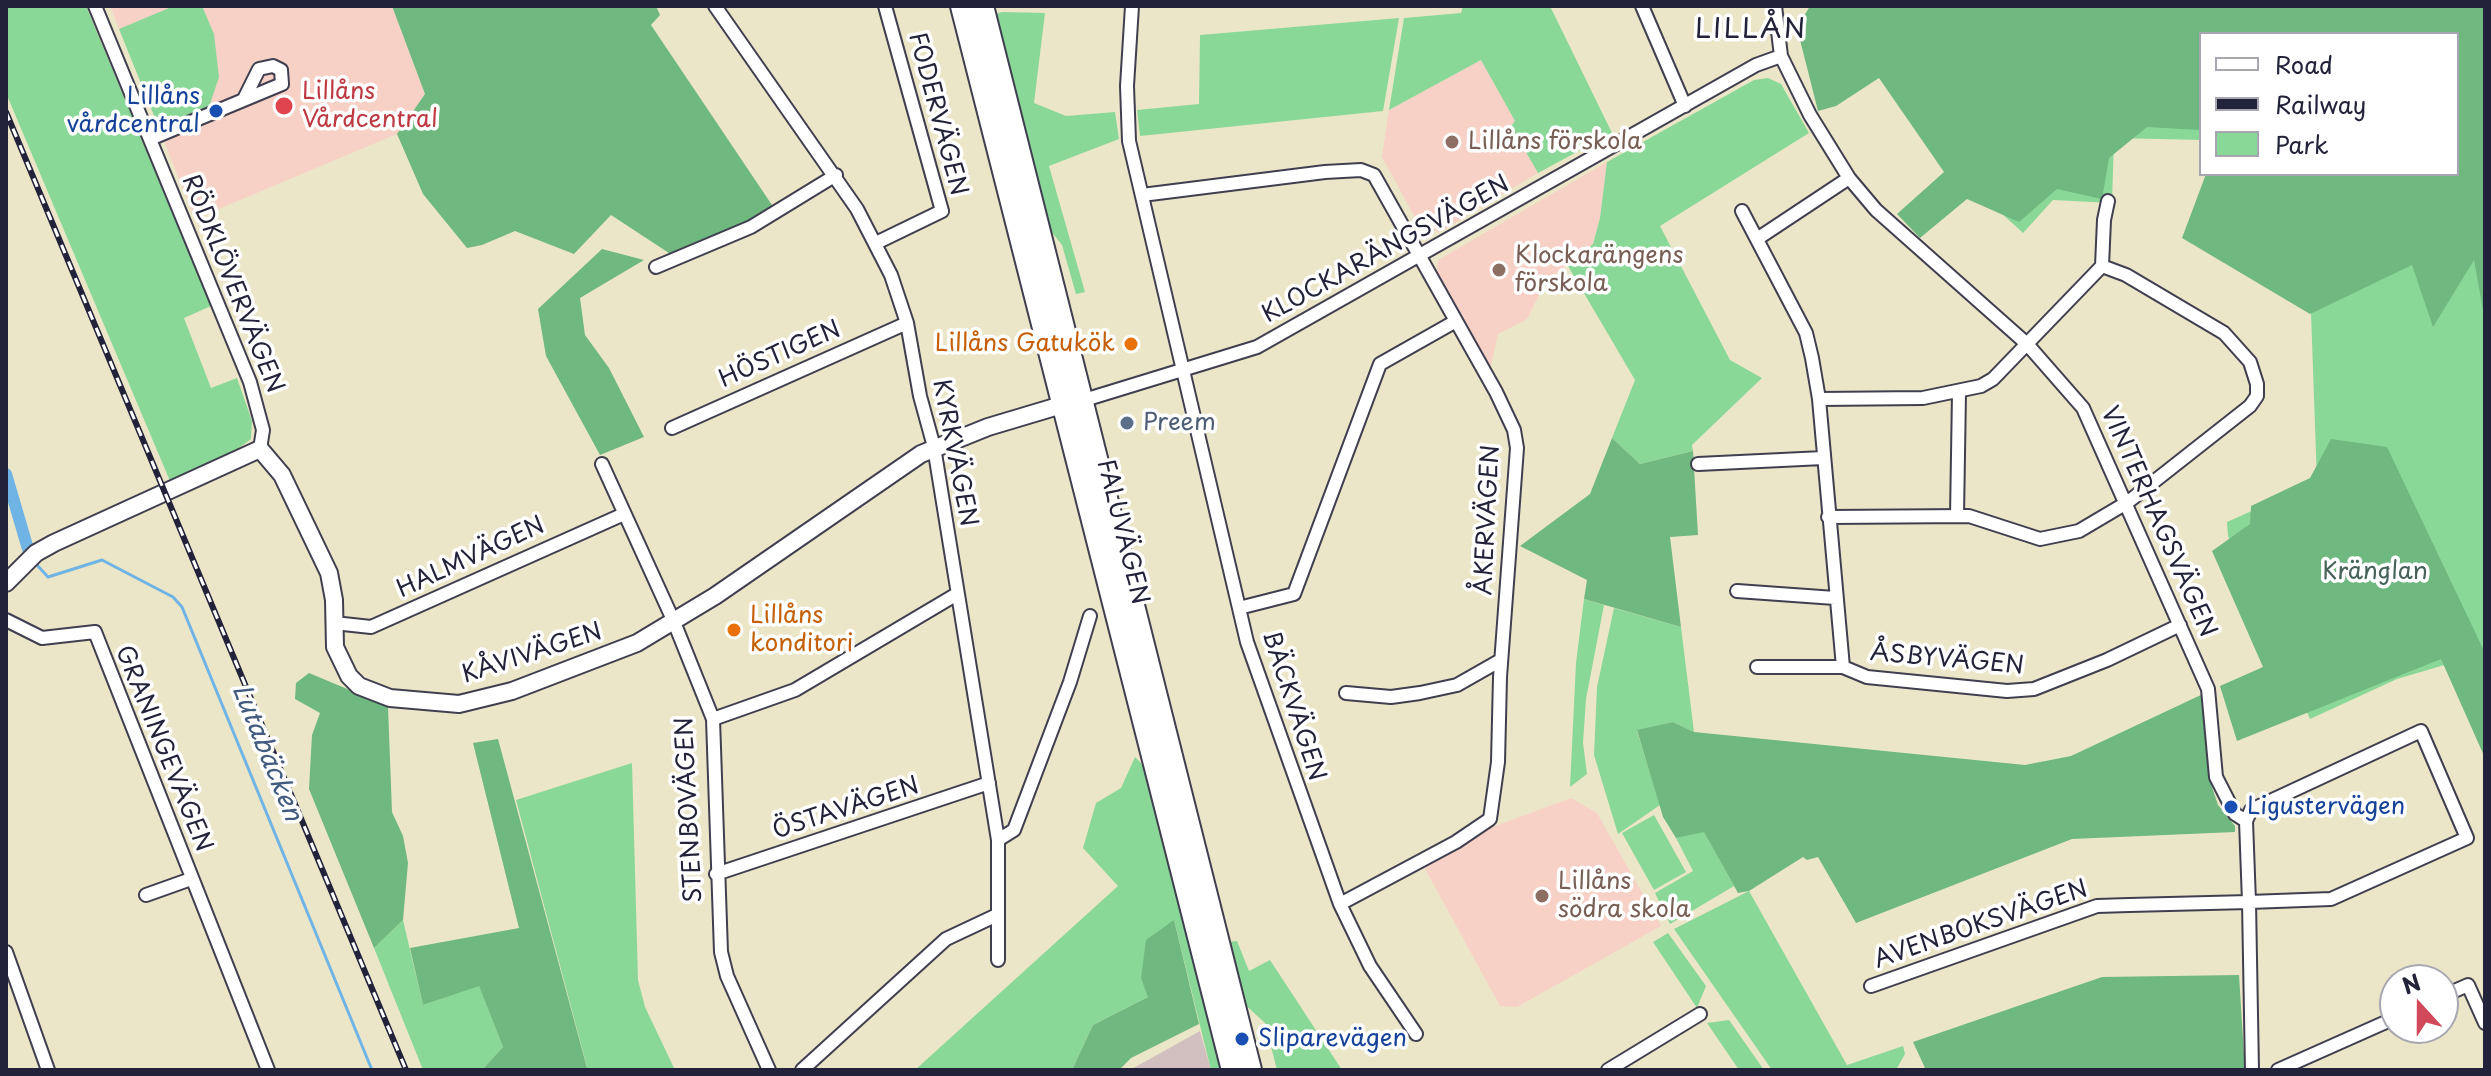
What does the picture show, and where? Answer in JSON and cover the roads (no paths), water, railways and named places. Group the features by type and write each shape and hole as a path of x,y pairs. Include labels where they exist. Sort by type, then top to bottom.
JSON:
{"highway":[{"name":"FALUVÄGEN","path":"962,6 1054,320"},
{"name":"FALUVÄGEN","path":"982,6 1073,402 1250,1070"},
{"name":"FALUVÄGEN","path":"1073,402 1089,512 1233,1070"}],"street":[{"name":"RÖDKLÖVERVÄGEN","path":"95,6 250,382 263,430 260,449"},
{"name":"FODERVÄGEN","path":"876,243 942,211 885,6"},
{"name":"BÄCKVÄGEN","path":"1132,6 1127,125 1239,608 1262,689 1340,904 1370,966 1416,1034"},
{"path":"1642,6 1685,106"},
{"name":"VINTERHAGSVÄGEN","path":"1775,6 1781,56 1810,115 1849,178 1876,210 2027,344 2083,408 2128,502 2208,689 2216,777 2235,814 2246,821"},
{"name":"KYRKVÄGEN","path":"721,8 836,175 876,243 907,323 920,396 934,447 998,840 998,960"},
{"name":"KLOCKARÄNGSVÄGEN","path":"1073,402 1257,347 1756,65 1781,56"},
{"path":"150,139 244,99"},
{"name":"ÅKERVÄGEN","path":"1142,195 1361,170 1374,175 1496,392 1515,438 1498,762 1490,819 1456,842 1340,904"},
{"path":"656,267 751,227 836,175"},
{"path":"1757,239 1849,178"},
{"path":"1819,399 1923,398 1959,393 1993,379 2102,266 2108,201"},
{"name":"ÅSBYVÄGEN","path":"1742,211 1806,333 1819,399 1843,667"},
{"path":"1828,517 1957,516 2040,539 2079,531 2128,502 2250,406 2257,396 2257,384 2250,362 2224,333 2139,282 2102,266"},
{"path":"1239,608 1294,594 1380,364 1456,321"},
{"name":"HÖSTIGEN","path":"672,428 907,323"},
{"path":"1957,516 1959,393"},
{"name":"KÅVIVÄGEN","path":"260,449 282,475 329,573 335,647 359,686 390,698 459,704 512,691 637,643 674,622 934,447 1073,402"},
{"path":"6,583 36,553 54,543 260,449"},
{"path":"1698,464 1823,458"},
{"name":"STENBOVÄGEN","path":"602,464 674,622 713,719 718,931 727,976 769,1070"},
{"name":"HALMVÄGEN","path":"334,623 371,627 624,514"},
{"path":"1737,591 1835,598"},
{"path":"713,719 795,690 957,594"},
{"path":"998,840 1014,830 1070,682 1090,616"},
{"name":"GRANINGEVÄGEN","path":"6,620 42,638 95,632 268,1070"},
{"name":"ÅSBYVÄGEN","path":"1757,667 1843,667 1867,677 2007,691 2034,689 2107,660 2180,625"},
{"path":"1346,693 1391,697 1420,693 1457,685 1501,660"},
{"path":"2249,902 2331,899 2467,838 2421,731 2251,810 2246,821 2252,1070"},
{"name":"ÖSTAVÄGEN","path":"716,874 989,783"},
{"name":"GRANINGEVÄGEN","path":"146,895 191,879"},
{"name":"AVENBOKSVÄGEN","path":"1871,986 2097,906 2249,902"},
{"path":"802,1070 946,939 997,915"},
{"path":"6,952 48,1070"},
{"path":"2459,989 2468,985 2485,1023"},
{"path":"1608,1070 1700,1014"},
{"path":"2278,1070 2379,1025"}],"waterway":[{"name":"Lutabäcken","path":"6,474 28,549"},
{"name":"Lutabäcken","path":"37,565 48,577 102,560 173,597 182,607 372,1070"}],"railway":[{"path":"6,112 406,1070"}],"place":[{"name":"Lillåns Vårdcentral","path":"284,106"},
{"name":"Lillåns vårdcentral","path":"216,111"},
{"name":"Lillåns förskola","path":"1452,142"},
{"name":"Klockarängens förskola","path":"1499,270"},
{"name":"Lillåns Gatukök","path":"1131,344"},
{"name":"Preem","path":"1127,423"},
{"name":"Lillåns konditori","path":"734,630"},
{"name":"Ligustervägen","path":"2231,807"},
{"name":"Lillåns södra skola","path":"1542,896"},
{"name":"Sliparevägen","path":"1242,1039"}],"district":[{"name":"LILLÅN","path":"1751,30"}],"park label":[{"name":"Kränglan","path":"2375,572"}]}
